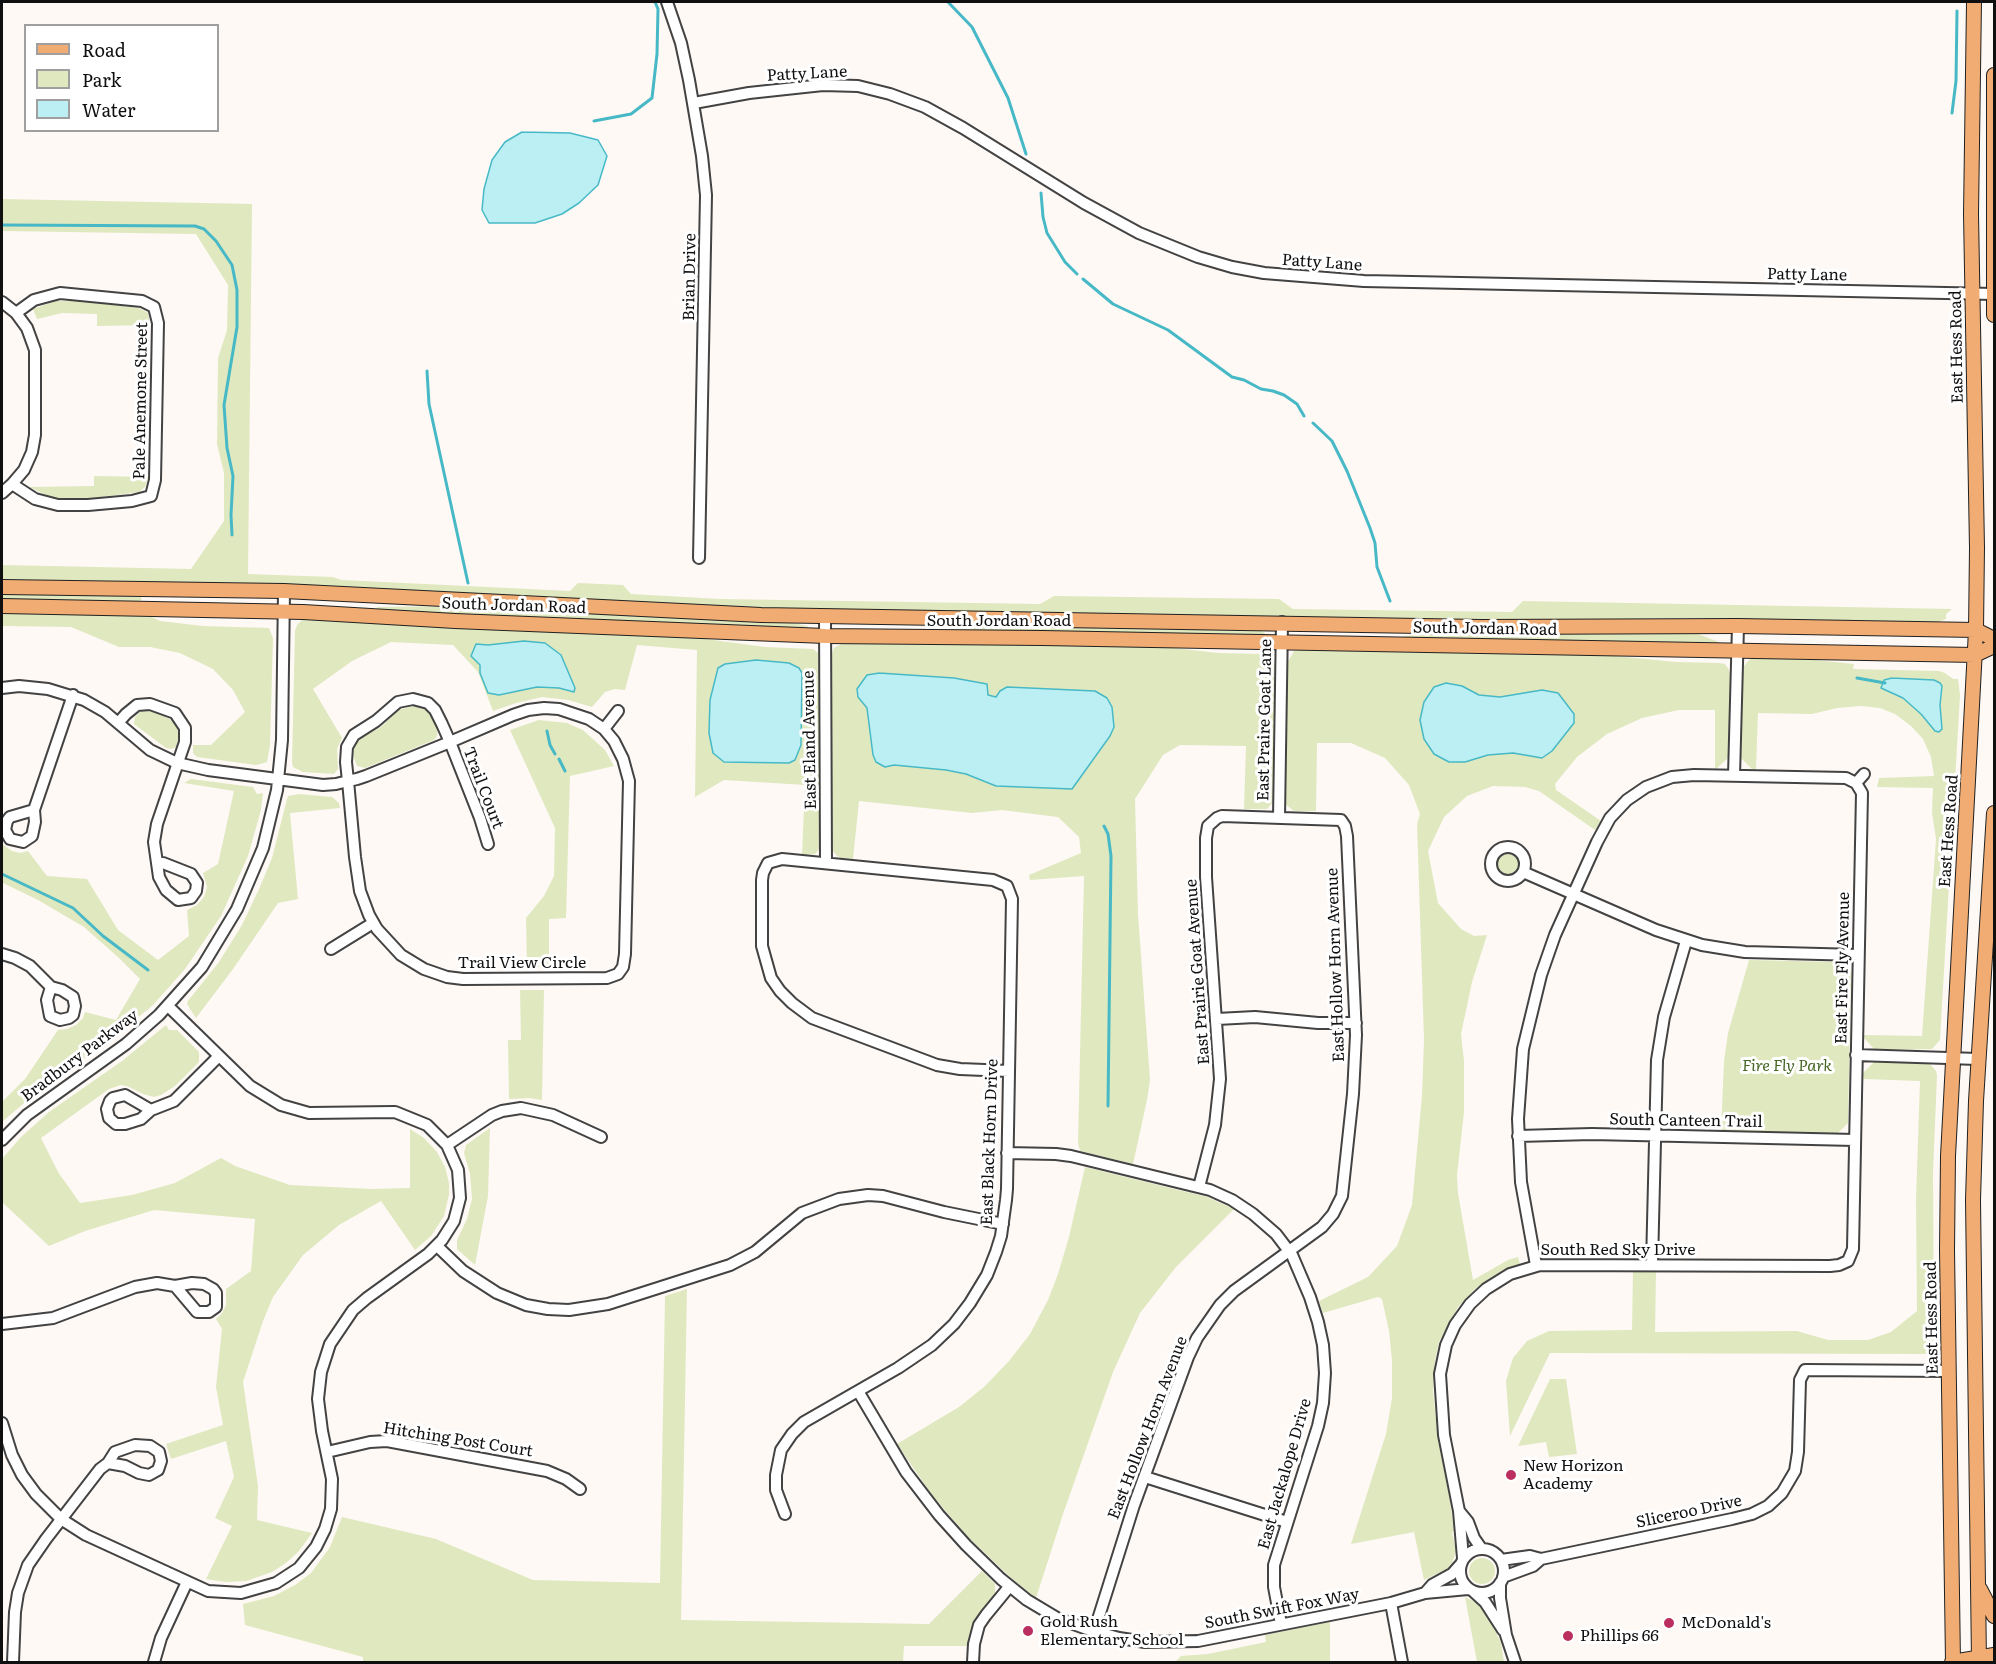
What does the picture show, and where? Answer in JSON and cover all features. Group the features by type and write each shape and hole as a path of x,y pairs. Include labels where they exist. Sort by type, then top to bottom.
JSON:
{"main road":[{"name":"East Hess Road","path":"1953,1662 1947,1250 1952,1058 1976,630 1977,548 1971,214 1974,2"},
{"path":"1995,75 1995,315"},
{"name":"South Jordan Road","path":"2,587 284,591 730,614 1481,627 1738,626 1976,630 1995,639"},
{"name":"South Jordan Road","path":"2,606 284,611 455,621 825,636 1975,655 1995,646"},
{"path":"1979,1660 1973,1251 1974,1150 1995,813"},
{"path":"1978,1583 1995,1617"},
{"path":"1953,1662 1979,1660 1995,1655"}],"street":[{"name":"Brian Drive","path":"668,2 681,43 694,103 704,177 706,218 699,558"},
{"name":"Patty Lane","path":"694,103 759,91 823,85 858,86 890,94 925,107 963,128 1084,203 1139,233 1213,262 1264,273 1364,281 1994,294"},
{"name":"Pale Anemone Street","path":"12,484 35,499 58,505 88,506 153,497 155,486 158,304 60,293 34,300 16,313"},
{"path":"2,302 16,313 27,328 34,350 35,435 28,464 2,493"},
{"name":"Bradbury Parkway","path":"2,1139 27,1115 126,1044 168,1006 211,954 244,897 263,848 279,779 282,740 284,591"},
{"name":"East Eland Avenue","path":"825,616 826,863"},
{"name":"East Praire Goat Lane","path":"1279,817 1282,622"},
{"path":"1734,776 1738,626"},
{"name":"Trail View Circle","path":"2,688 40,687 73,695 94,705 150,750 177,763 208,770 323,785 348,781 450,742 513,715 544,708 574,712 604,729 614,741 623,759 629,781 625,954 620,976 463,979 447,977 424,969 408,960 388,942 373,923 362,900 358,884 348,781 346,757 351,739 357,732 376,722 398,702 413,699 428,703 438,714 450,742"},
{"path":"34,810 73,695"},
{"path":"118,723 132,709 144,704 175,713 183,722 186,734 183,749 155,830 155,852 158,863"},
{"path":"604,729 618,711"},
{"name":"Trail Court","path":"450,742 488,844"},
{"path":"1536,1265 1522,1194 1518,1136 1521,1072 1528,1024 1549,952 1606,825 1620,806 1633,795 1672,777 1694,775 1838,777 1856,783 1864,774"},
{"name":"East Fire Fly Avenue","path":"1852,1264 1862,802 1862,794 1856,783"},
{"name":"East Prairie Goat Avenue","path":"1199,1187 1219,1100 1220,1068 1205,866 1208,818 1222,816 1279,817"},
{"name":"East Hollow Horn Avenue","path":"1094,1632 1145,1477 1188,1357 1201,1331 1220,1305 1234,1291 1322,1227 1334,1214 1342,1196 1353,1094 1356,1023 1346,820 1279,817"},
{"name":"East Black Horn Drive","path":"785,1514 775,1484 777,1463 784,1445 804,1422 925,1350 960,1317 987,1275 996,1252 1006,1200 1009,1071 1012,898 1011,883 993,880 765,859 762,880 762,946 771,978 792,1003 812,1018 937,1065 960,1069 1009,1071"},
{"path":"1523,872 1686,941 1745,952 1858,955"},
{"path":"331,949 373,923"},
{"path":"1652,1264 1654,1135 1661,1033 1686,941"},
{"path":"2,954 30,966 51,987"},
{"path":"2,1423 12,1455 22,1475 36,1494 61,1519 92,1538 215,1593 241,1593 276,1583 299,1568 316,1547 329,1519 333,1489 318,1399 321,1372 330,1344 344,1322 361,1303 437,1246 454,1221 460,1198 458,1170 447,1144 427,1125 395,1112 309,1113 281,1106 256,1091 168,1006"},
{"path":"1216,1019 1255,1017 1318,1023 1356,1023"},
{"path":"1856,1055 1978,1059"},
{"path":"151,1110 174,1101 219,1056"},
{"path":"447,1144 492,1114 521,1108 554,1115 601,1137"},
{"name":"South Canteen Trail","path":"1518,1136 1592,1134 1855,1140"},
{"name":"East Jackalope Drive","path":"1007,1153 1071,1156 1199,1187 1226,1197 1247,1209 1289,1250 1300,1272 1318,1322 1323,1345 1325,1373 1323,1403 1318,1426 1273,1572 1281,1624"},
{"path":"437,1246 486,1287 515,1302 548,1309 569,1310 599,1306 716,1271 740,1261 764,1245 802,1213 848,1197 868,1195 892,1198 1003,1224"},
{"name":"South Red Sky Drive","path":"1462,1561 1459,1511 1448,1458 1441,1407 1440,1374 1446,1345 1460,1318 1480,1294 1504,1277 1536,1265 1830,1266 1852,1264"},
{"path":"2,1324 53,1318 157,1282 175,1286"},
{"name":"Sliceroo Drive","path":"1501,1560 1530,1556 1541,1559 1732,1519 1752,1514 1768,1506 1782,1493 1795,1471 1798,1452 1800,1380 1806,1370 1949,1371"},
{"name":"South Swift Fox Way","path":"858,1391 896,1455 931,1505 966,1545 1009,1587 1057,1618 1094,1632 1132,1640 1174,1642 1206,1639 1390,1603 1425,1593 1454,1589 1471,1591"},
{"name":"Hitching Post Court","path":"327,1452 370,1442 387,1441 547,1470 580,1489"},
{"path":"13,1662 15,1612 21,1583 35,1554 115,1452 135,1445 150,1446 159,1452 161,1461 158,1470 149,1475 125,1466 108,1463"},
{"path":"1145,1477 1287,1522"},
{"name":"South Red Sky Drive","path":"1459,1511 1468,1522 1481,1548"},
{"path":"1506,1635 1485,1602 1460,1578 1462,1561 1468,1553 1481,1548 1492,1551 1503,1565 1500,1598 1506,1635 1515,1662"},
{"name":"Sliceroo Drive","path":"1502,1580 1533,1566 1541,1559"},
{"name":"South Swift Fox Way","path":"1425,1593 1432,1585 1452,1574 1462,1561"},
{"path":"1471,1591 1486,1593 1497,1588 1502,1580"},
{"path":"154,1662 166,1627 187,1582"},
{"path":"973,1662 974,1644 979,1625 1009,1587"},
{"path":"1390,1603 1402,1662"}],"green space":[{"path":"2,199 252,204 248,574 570,591 578,583 623,585 631,594 720,599 1040,604 1054,596 1279,599 1293,609 1512,612 1523,601 1952,609 1946,614 1946,619 1935,623 1685,618 1514,621 801,610 232,583 2,580 2,565 191,569 224,521 224,473 217,444 218,358 227,330 228,285 196,234 2,231"},
{"path":"55,301 87,301 139,308 148,313 150,325 97,326 97,314 62,313 37,319 33,309"},
{"path":"94,476 148,477 148,479 145,487 139,492 93,498 53,498 29,487 94,486"},
{"path":"2,593 139,595 142,599 139,602 2,599"},
{"path":"468,606 793,623 807,626 810,630 462,616 377,610 377,607"},
{"path":"2,613 132,615 203,626 269,628 273,638 270,745 267,762 256,765 197,757 193,753 193,745 211,745 245,712 233,690 213,669 180,653 150,647 119,647 71,627 2,626"},
{"path":"303,619 457,629 554,630 698,638 765,647 813,649 818,653 819,664 821,847 815,854 802,855 805,785 724,780 695,797 697,650 637,645 625,690 615,689 605,692 592,707 568,700 542,697 493,711 478,672 453,645 391,642 352,661 313,689 342,738 337,749 338,769 334,774 303,772 293,767 292,762 295,631"},
{"path":"1003,625 1256,629 1265,633 1265,636 949,632 949,629"},
{"path":"1462,632 1693,632 1719,642 1719,645 1404,639 1404,636"},
{"path":"843,643 1165,647 1218,653 1265,654 1273,658 1275,663 1273,802 1267,809 1244,809 1246,746 1180,745 1163,755 1135,799 1138,914 1150,1080 1133,1164 1080,1151 1078,1143 1084,876 1030,880 1029,875 1081,853 1079,837 1058,817 1002,810 972,813 859,801 853,859 837,856 832,850 830,659 834,648"},
{"path":"1302,649 1605,655 1725,664 1731,677 1729,757 1716,769 1715,710 1679,710 1642,718 1607,734 1577,757 1555,784 1556,790 1601,821 1595,830 1539,791 1525,787 1493,786 1467,796 1444,817 1428,851 1438,903 1461,929 1474,936 1487,935 1472,982 1461,1034 1464,1061 1464,1112 1457,1175 1473,1280 1508,1260 1518,1257 1520,1264 1503,1270 1476,1288 1458,1307 1439,1342 1433,1391 1438,1440 1450,1500 1456,1551 1447,1569 1424,1580 1414,1532 1351,1544 1386,1434 1392,1398 1389,1331 1382,1299 1378,1297 1323,1313 1319,1301 1368,1277 1397,1246 1412,1205 1422,1096 1424,1039 1417,824 1420,814 1409,785 1385,758 1351,743 1317,743 1316,811 1294,811 1285,804 1287,663 1294,651"},
{"path":"1750,659 1805,659 1854,664 1853,669 1939,671 1953,679 1958,679 1960,695 1940,1040 1932,1049 1875,1050 1864,1038 1864,1035 1922,1036 1936,839 1932,813 1933,788 1877,787 1879,778 1934,776 1931,757 1923,739 1895,714 1880,708 1861,706 1837,708 1812,714 1758,713 1756,769 1752,769 1740,757 1743,671"},
{"path":"414,706 431,714 438,727 434,740 365,768 357,766 353,755 355,745 361,738 381,727 398,710"},
{"path":"142,710 158,713 175,722 180,736 176,747 166,748 134,724 135,717"},
{"path":"539,720 567,723 583,730 605,750 614,766 570,776 566,918 549,919 549,967 527,967 526,918 544,896 554,876 555,828 510,730"},
{"path":"191,779 253,787 257,794 263,793 261,810 248,856 221,916 185,969 153,1005 3,1121 2,1102 25,1079 58,1030 76,1025 85,1012 116,1020 140,979 84,927 38,900 3,883 2,885 2,844 12,851 20,853 28,851 47,876 87,879 118,930 158,960 189,936 187,910 197,905 204,897 207,887 203,873 218,864 234,791 184,783"},
{"path":"299,794 332,797 339,803 340,808 290,813 298,899 278,903 196,1018 187,1004 188,1001 219,962 242,925 272,858 288,796"},
{"path":"1508,853 1517,856 1520,865 1517,874 1508,877 1499,874 1496,865 1499,856"},
{"name":"Fire Fly Park","path":"1749,960 1842,962 1851,971 1848,1123 1838,1133 1721,1131 1724,1061 1728,1033"},
{"path":"520,990 544,990 542,1100 509,1099 508,1040 521,1040"},
{"path":"166,1025 169,1030 177,1030 199,1052 199,1062 175,1086 154,1097 127,1086 121,1085 109,1089 41,1138 58,1172 80,1203 132,1195 175,1183 221,1158 235,1166 290,1185 372,1189 410,1188 410,1129 424,1138 437,1152 445,1167 449,1183 444,1216 431,1236 415,1250 381,1201 339,1225 303,1255 273,1297 243,1382 258,1486 257,1520 312,1533 299,1551 286,1563 272,1572 246,1581 226,1582 206,1579 232,1526 215,1518 234,1477 226,1441 171,1459 166,1444 223,1425 216,1387 222,1329 216,1319 226,1305 226,1289 251,1271 255,1219 154,1210 85,1231 49,1246 2,1202 2,1159 21,1137 49,1112 122,1061"},
{"path":"1875,1061 1930,1064 1937,1075 1933,1173 1934,1354 1550,1353 1510,1436 1506,1381 1513,1358 1527,1341 1549,1331 1632,1330 1633,1271 1656,1272 1655,1332 1797,1331 1828,1340 1868,1340 1891,1332 1917,1311 1916,1200 1920,1081 1863,1079 1863,1073"},
{"path":"490,1128 488,1196 475,1265 457,1249 457,1240 467,1219 472,1199 470,1174 464,1153 466,1145"},
{"path":"1085,1167 1207,1197 1234,1209 1176,1267 1140,1313 1113,1372 1036,1598 968,1537 932,1495 897,1444 959,1407 984,1387 1009,1361 1030,1334 1048,1300 1058,1274"},
{"path":"687,1289 681,1620 929,1624 982,1571 995,1584 995,1593 976,1619 967,1646 904,1646 903,1662 363,1662 363,1657 245,1625 243,1604 274,1596 311,1573 330,1547 342,1517 436,1539 533,1580 660,1583 665,1296"},
{"path":"1550,1379 1566,1379 1577,1454 1549,1457 1546,1442 1518,1446"},
{"path":"1482,1558 1491,1562 1495,1571 1491,1580 1482,1584 1473,1580 1469,1571 1473,1562"},
{"path":"1465,1597 1477,1603 1489,1618 1501,1643 1504,1662 1477,1662"},
{"path":"1330,1622 1330,1662 1175,1662 1181,1656 1208,1654 1266,1642 1265,1635"}],"water":[{"path":"522,132 570,133 598,140 607,156 598,185 579,203 562,214 535,223 489,223 482,210 484,189 492,160 505,142"},
{"path":"524,641 545,643 561,655 575,688 574,692 559,688 537,687 499,695 488,693 480,673 480,665 471,656 476,644"},
{"path":"756,660 789,663 799,668 802,673 801,745 795,760 789,763 724,762 713,753 709,733 710,700 718,668 725,664"},
{"path":"879,673 954,678 987,684 988,695 996,697 1007,687 1095,691 1107,698 1112,707 1114,727 1072,789 996,786 966,774 946,770 894,765 885,767 876,762 873,755 867,708 858,697 857,689 867,675"},
{"path":"1892,678 1934,680 1940,683 1942,686 1940,705 1942,729 1939,732 1935,731 1903,698 1881,688 1884,680"},
{"path":"1446,683 1462,686 1479,695 1500,697 1542,690 1558,693 1574,714 1574,723 1552,751 1542,758 1513,753 1488,755 1465,762 1449,762 1434,754 1424,739 1420,720 1424,702 1434,687"}],"waterway":[{"path":"594,121 631,114 652,98 657,54 658,9 655,2"},
{"path":"948,2 972,27 1008,98 1026,154"},
{"path":"1952,113 1956,81 1957,11"},
{"path":"1041,193 1047,233 1065,262 1077,274"},
{"path":"2,225 195,226 204,229 216,241 232,265 237,290 237,327 224,405 227,448 233,476 232,535"},
{"path":"1083,279 1113,304 1168,330 1232,377 1244,380 1261,389 1284,395 1297,404 1304,416"},
{"path":"427,371 429,404 468,583"},
{"path":"1313,423 1332,441 1347,471 1375,543 1377,567 1390,601"},
{"path":"1857,678 1885,683"},
{"path":"547,731 555,754"},
{"path":"559,759 565,771"},
{"path":"1104,826 1108,834 1111,856 1108,1106"},
{"path":"2,874 73,908 103,936 148,970"}],"place":[{"name":"New Horizon Academy","path":"1511,1475"},
{"name":"McDonald's","path":"1669,1623"},
{"name":"Gold Rush Elementary School","path":"1028,1631"},
{"name":"Phillips 66","path":"1568,1636"}]}
